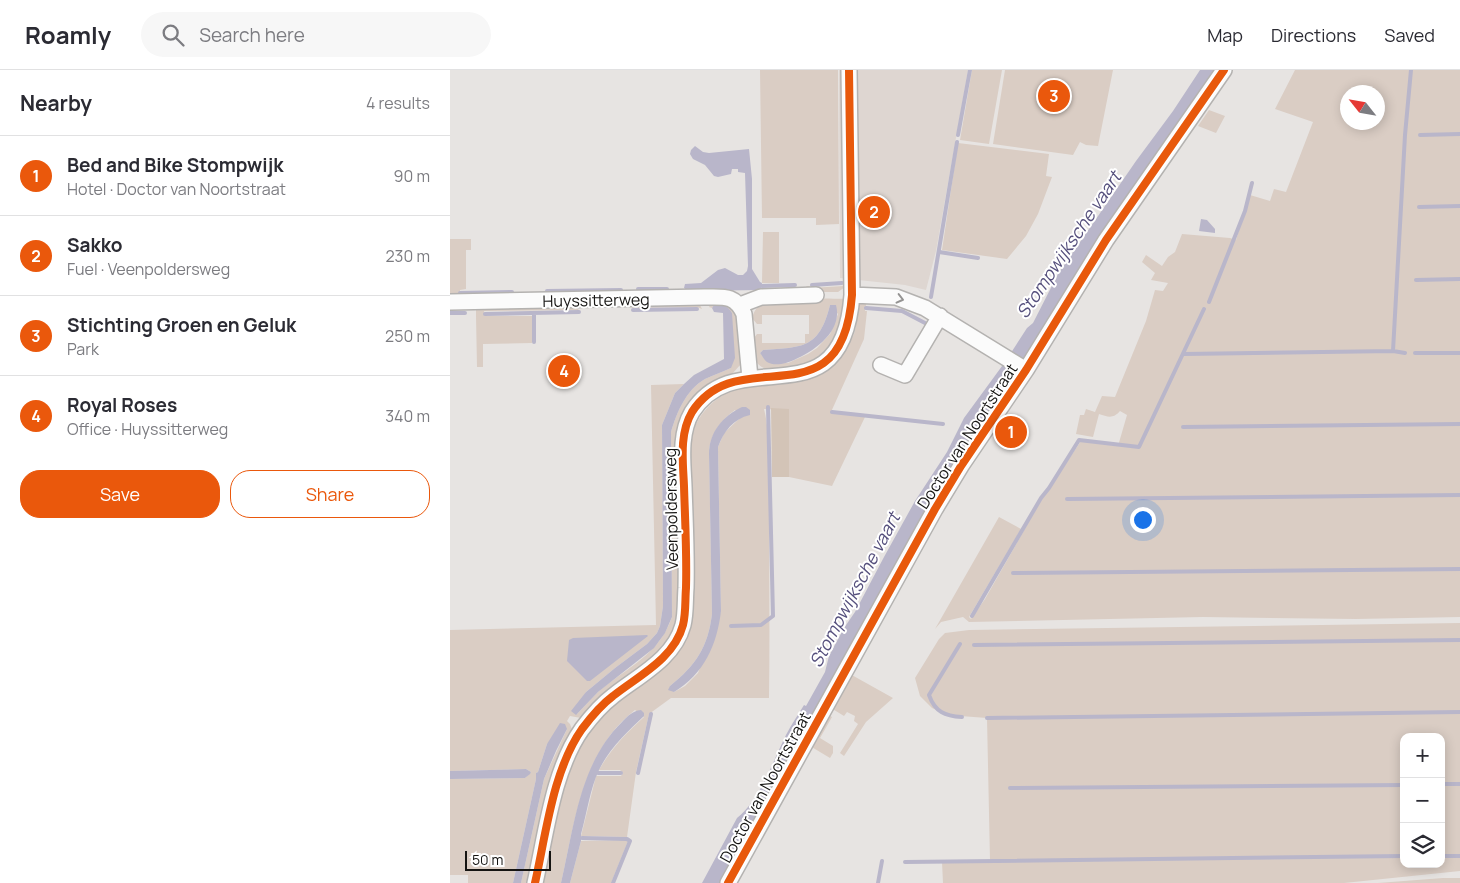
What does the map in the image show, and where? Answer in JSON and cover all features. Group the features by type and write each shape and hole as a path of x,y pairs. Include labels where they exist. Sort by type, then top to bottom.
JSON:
{"street":[{"name":"Veenpoldersweg","path":"535,883 554,796 564,762 572,745 596,711 672,648 683,625 686,576 682,440 692,413 707,394 724,384 750,378 779,377 803,373 817,367 828,360 843,340 851,315 852,295 849,70"},
{"name":"Doctor van Noortstraat","path":"728,883 935,509 961,466 1106,240 1224,70"},
{"path":"750,378 744,314 740,305 761,297 816,295"},
{"path":"852,295 896,297 919,305 1024,368"},
{"name":"Huyssitterweg","path":"450,302 725,297 734,299 740,305"},
{"path":"881,365 905,375 940,316"}],"shaded area":[{"path":"760,70 838,70 839,224 816,225 816,218 762,218"},
{"path":"839,70 968,70 936,251 926,290 905,285 840,278"},
{"path":"972,70 1002,70 989,144 960,140"},
{"path":"1005,70 1113,70 1098,146 1086,145 1080,142 1073,155 993,144"},
{"path":"1200,70 1217,70 1092,249 722,883 702,883 737,818 753,801 788,731 804,705 806,706 825,672 829,656 844,628 855,612 915,501 947,452 964,418 1027,328 1033,323 1058,274"},
{"path":"1295,70 1460,70 1460,617 1356,619 1203,617 969,622 963,617 941,622 935,629 999,517 1021,529 969,617 971,619 985,599 1039,504 1081,441 1118,446 1127,415 1120,411 1110,417 1099,414 1093,437 1076,434 1080,415 1084,415 1086,409 1095,412 1102,396 1115,397 1146,321 1155,290 1163,291 1168,283 1151,280 1155,273 1142,262 1146,255 1162,266 1168,257 1175,252 1182,234 1236,240 1250,195 1270,201 1274,189 1286,192 1313,122 1275,109"},
{"path":"1209,110 1225,116 1216,133 1198,126"},
{"path":"958,143 1049,154 1046,176 1052,177 1038,214 1026,236 1007,259 942,250"},
{"path":"695,146 703,152 709,153 749,149 752,179 752,269 762,283 761,290 688,291 684,288 685,284 701,283 718,270 725,268 738,275 743,275 747,271 748,266 745,173 738,172 738,169 732,169 731,174 714,176 705,165 693,159 690,154"},
{"path":"1201,219 1207,220 1215,229 1215,233 1199,231"},
{"path":"763,232 779,232 779,283 762,283"},
{"path":"450,239 471,239 471,250 466,250 466,289 460,290 460,295 450,299"},
{"path":"843,281 846,281 845,287 838,292 811,292 806,286 811,288 843,286"},
{"path":"781,299 846,299 842,320 837,332 821,355 800,365 777,371 768,370 756,362 751,342 757,334 762,334 762,343 805,343 805,334 809,334 809,315 762,315 762,324 757,324 752,318 759,306","holes":["830,305 838,314 830,334 817,348 808,354 788,363 768,362 760,353 763,350 789,348 807,343 815,338 821,330"]},
{"path":"857,299 867,299 864,339 831,412 865,417 832,486 789,477 789,410 764,409 768,431 769,456 769,698 671,698 649,714 636,772 627,837 581,836 596,776 621,776 623,773 620,770 599,770 619,742 644,717 635,710 617,727 603,746 592,767 583,789 561,883 541,883 563,785 584,736 601,716 681,647 689,451 694,429 699,419 712,403 731,391 742,387 817,374 833,365 846,349 856,326","holes":["735,410 741,417 724,433 718,447 721,611 698,673 685,686 674,692 670,686 694,663 704,646 712,614 710,443 721,422 730,414"]},
{"path":"715,301 733,307 738,317 742,360 741,364 732,374 705,386 694,396 681,417 676,439 679,604 678,618 674,630 668,641 651,659 612,688 581,718 570,716 567,721 573,732 528,883 521,883 544,779 567,729 547,744 538,772 536,773 513,883 468,883 468,875 450,875 450,779 525,778 531,772 526,769 450,771 450,630 656,625 651,385 684,384 675,393 662,425 663,606 660,626 657,633 647,644 586,692 577,714 598,692 641,660 659,642 672,617 671,432 679,409 687,395 705,379 731,368 732,313 714,305 712,308 709,307"},
{"path":"637,302 696,303 702,309 697,307 632,308"},
{"path":"714,305 724,306 732,313 735,358 731,368 705,379 687,395 679,409 671,432 672,617 665,633 654,648 598,692 576,715 571,711 586,692 647,644 657,633 660,626 663,606 662,425 675,393 694,375 724,359 723,313 714,312 712,308"},
{"path":"830,305 836,305 837,314 835,323 826,339 794,360 774,364 765,360 760,353 763,350 799,346 815,338 826,319"},
{"path":"479,307 575,307 579,310 484,311 485,316 532,316 532,343 483,344 483,367 477,367 476,309"},
{"path":"742,407 750,410 750,415 739,419 730,426 718,447 721,611 719,624 712,647 701,667 693,677 674,692 668,690 670,686 694,663 704,646 712,614 709,454 711,439 723,420"},
{"path":"771,408 789,409 789,477 772,477"},
{"path":"1460,623 1460,871 1344,883 943,883 942,862 990,860 987,718 947,715 932,708 920,696 915,678 939,639 945,633 969,630"},
{"path":"647,635 590,681 587,681 567,661 569,640 573,638"},
{"path":"850,674 893,698 866,722 844,756 840,753 858,724 854,721 855,716 847,712 844,716 831,708"},
{"path":"641,710 644,716 613,748 599,770 591,793 570,883 561,883 580,798 596,757 622,722 628,716"},
{"path":"828,715 832,717 820,738 833,746 833,753 830,758 810,746"},
{"path":"560,723 565,724 567,729 544,779 521,883 513,883 536,773 538,772 547,744"},
{"path":"526,769 531,772 525,778 450,779 450,771"},
{"path":"581,841 628,841 611,883 570,883"},
{"path":"1460,878 1460,883 1378,883"}],"waterway":[{"path":"958,135 970,70"},
{"path":"1184,354 1393,351 1405,135 1411,70"},
{"path":"1420,135 1460,134"},
{"path":"931,297 957,142"},
{"path":"1209,302 1245,211 1252,183"},
{"path":"1419,207 1460,206"},
{"path":"939,252 978,258"},
{"path":"1416,280 1460,279"},
{"path":"812,285 842,283"},
{"path":"762,286 795,285"},
{"path":"638,289 667,289"},
{"path":"547,291 621,290"},
{"path":"460,293 512,292"},
{"path":"866,308 902,311 925,323"},
{"path":"633,310 697,309"},
{"path":"972,616 1041,498 1079,440 1139,447 1204,309"},
{"path":"485,314 579,312"},
{"path":"450,313 465,313"},
{"path":"534,313 534,342"},
{"path":"1393,351 1405,353"},
{"path":"1415,353 1460,353"},
{"path":"731,626 761,625 773,616 768,407"},
{"path":"832,412 943,424"},
{"path":"1183,427 1460,424"},
{"path":"1067,499 1460,495"},
{"path":"1013,573 1460,569"},
{"path":"974,645 1460,640"},
{"path":"960,644 929,695 931,701 941,712 951,716 962,717"},
{"path":"987,718 1460,712"},
{"path":"638,773 651,714"},
{"path":"598,773 621,773"},
{"path":"1445,784 1460,784"},
{"path":"1010,788 1400,785"},
{"path":"582,838 627,839 630,841 613,883"},
{"path":"905,862 1400,856"},
{"path":"1445,856 1460,856"},
{"path":"878,883 882,861"}],"cycle path":[{"path":"535,883 557,783 572,745 585,725 604,703 654,666 672,648 683,625 685,616 686,562 683,439 692,412 712,391 735,381 786,375 809,370 829,358 844,335 852,295 849,70"},
{"path":"728,883 935,509 961,466 1026,370 1106,240 1224,70"}],"place":[{"name":"Stichting Groen en Geluk","path":"1054,96"},
{"name":"Sakko","path":"874,212"},
{"name":"Royal Roses","path":"564,371"},
{"name":"Bed and Bike Stompwijk","path":"1011,432"}],"water label":[{"name":"Stompwijksche vaart","path":"1069,245"},
{"name":"Stompwijksche vaart","path":"855,590"}]}
